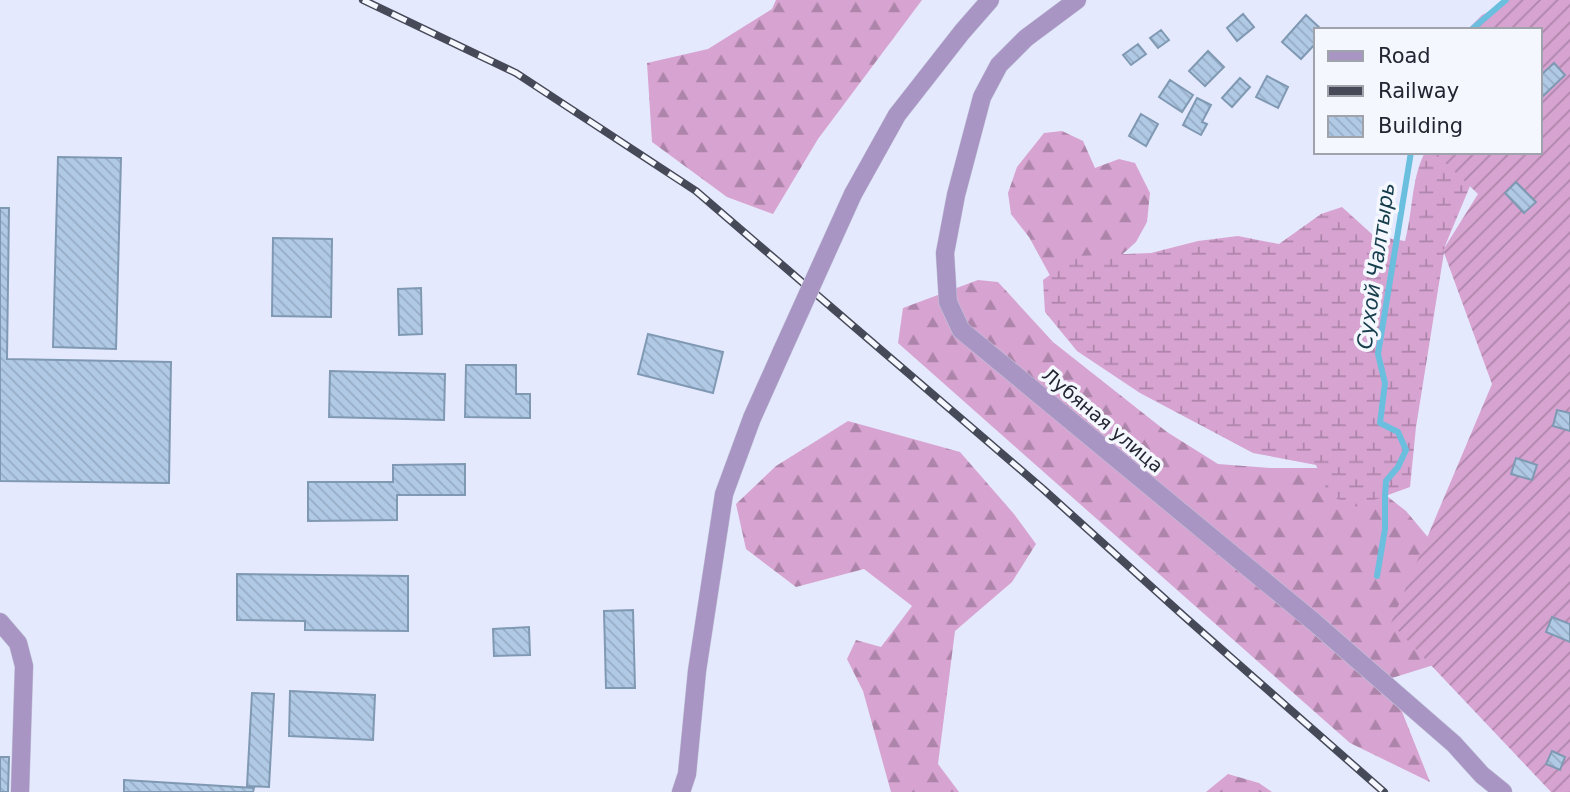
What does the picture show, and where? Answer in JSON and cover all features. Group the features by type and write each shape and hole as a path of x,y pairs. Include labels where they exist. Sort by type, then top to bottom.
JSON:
{"street":[{"path":"681,792 687,774 697,670 724,494 752,418 853,194 897,115 990,0"},
{"name":"Лубяная улица","path":"1076,0 1026,38 999,65 982,97 956,195 945,253 948,302 961,330 1314,621 1454,744 1482,775 1503,792"},
{"path":"0,622 18,643 24,666 20,792"}],"green space":[{"path":"776,0 922,0 818,139 773,214 727,197 652,142 647,63 708,49 772,9"},
{"path":"1506,0 1570,0 1570,792 1551,792 1391,623 1492,384 1443,250 1478,194 1436,154 1542,154 1542,28 1469,28 1482,15"},
{"path":"1062,131 1083,141 1095,168 1119,159 1135,163 1150,193 1147,222 1136,242 1082,291 1053,281 1029,237 1011,214 1008,193 1017,167 1044,133"},
{"path":"1424,154 1499,154 1503,159 1470,186 1445,246 1416,427 1410,487 1355,507 1329,495 1316,465 1253,453 1140,393 1077,351 1045,312 1043,280 1076,256 1151,253 1198,241 1238,236 1279,244 1321,214 1342,207 1374,236 1405,241 1420,162"},
{"path":"978,280 998,282 1053,342 1167,432 1218,464 1270,468 1351,468 1406,511 1452,566 1475,652 1389,679 1430,782 1350,743 898,343 903,308"},
{"path":"848,421 960,452 1014,514 1036,544 1012,582 955,631 938,764 959,792 891,792 863,691 847,659 856,640 881,647 912,606 864,569 796,587 746,549 736,504 776,466"},
{"path":"1228,774 1259,783 1272,792 1206,792"}],"building":[{"path":"1243,14 1254,27 1237,41 1227,28"},
{"path":"1306,15 1320,28 1314,28 1314,45 1301,59 1282,42"},
{"path":"1161,30 1169,40 1158,48 1150,38"},
{"path":"1138,44 1146,54 1131,65 1123,55"},
{"path":"1208,51 1224,67 1205,86 1189,71"},
{"path":"1554,63 1565,75 1543,96 1542,74"},
{"path":"1267,76 1288,87 1278,108 1256,97"},
{"path":"1240,78 1250,87 1232,107 1222,98"},
{"path":"1170,80 1193,95 1182,112 1159,97"},
{"path":"1197,98 1211,105 1202,122 1207,124 1201,135 1183,125"},
{"path":"1141,114 1158,124 1146,146 1129,136"},
{"path":"58,157 121,158 116,349 53,347"},
{"path":"1516,182 1536,202 1524,213 1505,193"},
{"path":"0,208 9,208 7,359 171,362 169,483 0,481"},
{"path":"273,238 332,239 331,317 272,316"},
{"path":"421,288 422,334 399,335 398,289"},
{"path":"648,334 723,352 713,393 638,374"},
{"path":"466,365 516,365 516,394 530,394 530,418 465,417"},
{"path":"330,371 445,374 444,420 329,417"},
{"path":"1557,410 1570,413 1570,431 1553,426"},
{"path":"1516,458 1537,465 1532,480 1511,474"},
{"path":"465,464 465,495 397,495 397,520 308,521 308,482 393,482 393,465"},
{"path":"237,574 408,576 408,631 305,630 305,621 237,620"},
{"path":"633,610 635,688 606,688 604,611"},
{"path":"1552,617 1570,624 1570,642 1546,632"},
{"path":"529,627 530,655 494,656 493,629"},
{"path":"290,691 375,695 373,740 289,736"},
{"path":"252,693 274,694 269,787 247,786"},
{"path":"1552,751 1565,757 1560,770 1546,764"},
{"path":"0,757 9,757 8,792 0,792"},
{"path":"124,780 254,788 253,792 124,792"}],"waterway":[{"name":"Сухой Чалтырь","path":"1473,28 1506,0"},
{"name":"Сухой Чалтырь","path":"1377,576 1385,529 1386,481 1398,467 1406,450 1398,432 1380,423 1385,383 1378,354 1411,154"}],"railway":[{"path":"363,0 516,73 696,191 1043,489 1384,792"}]}
